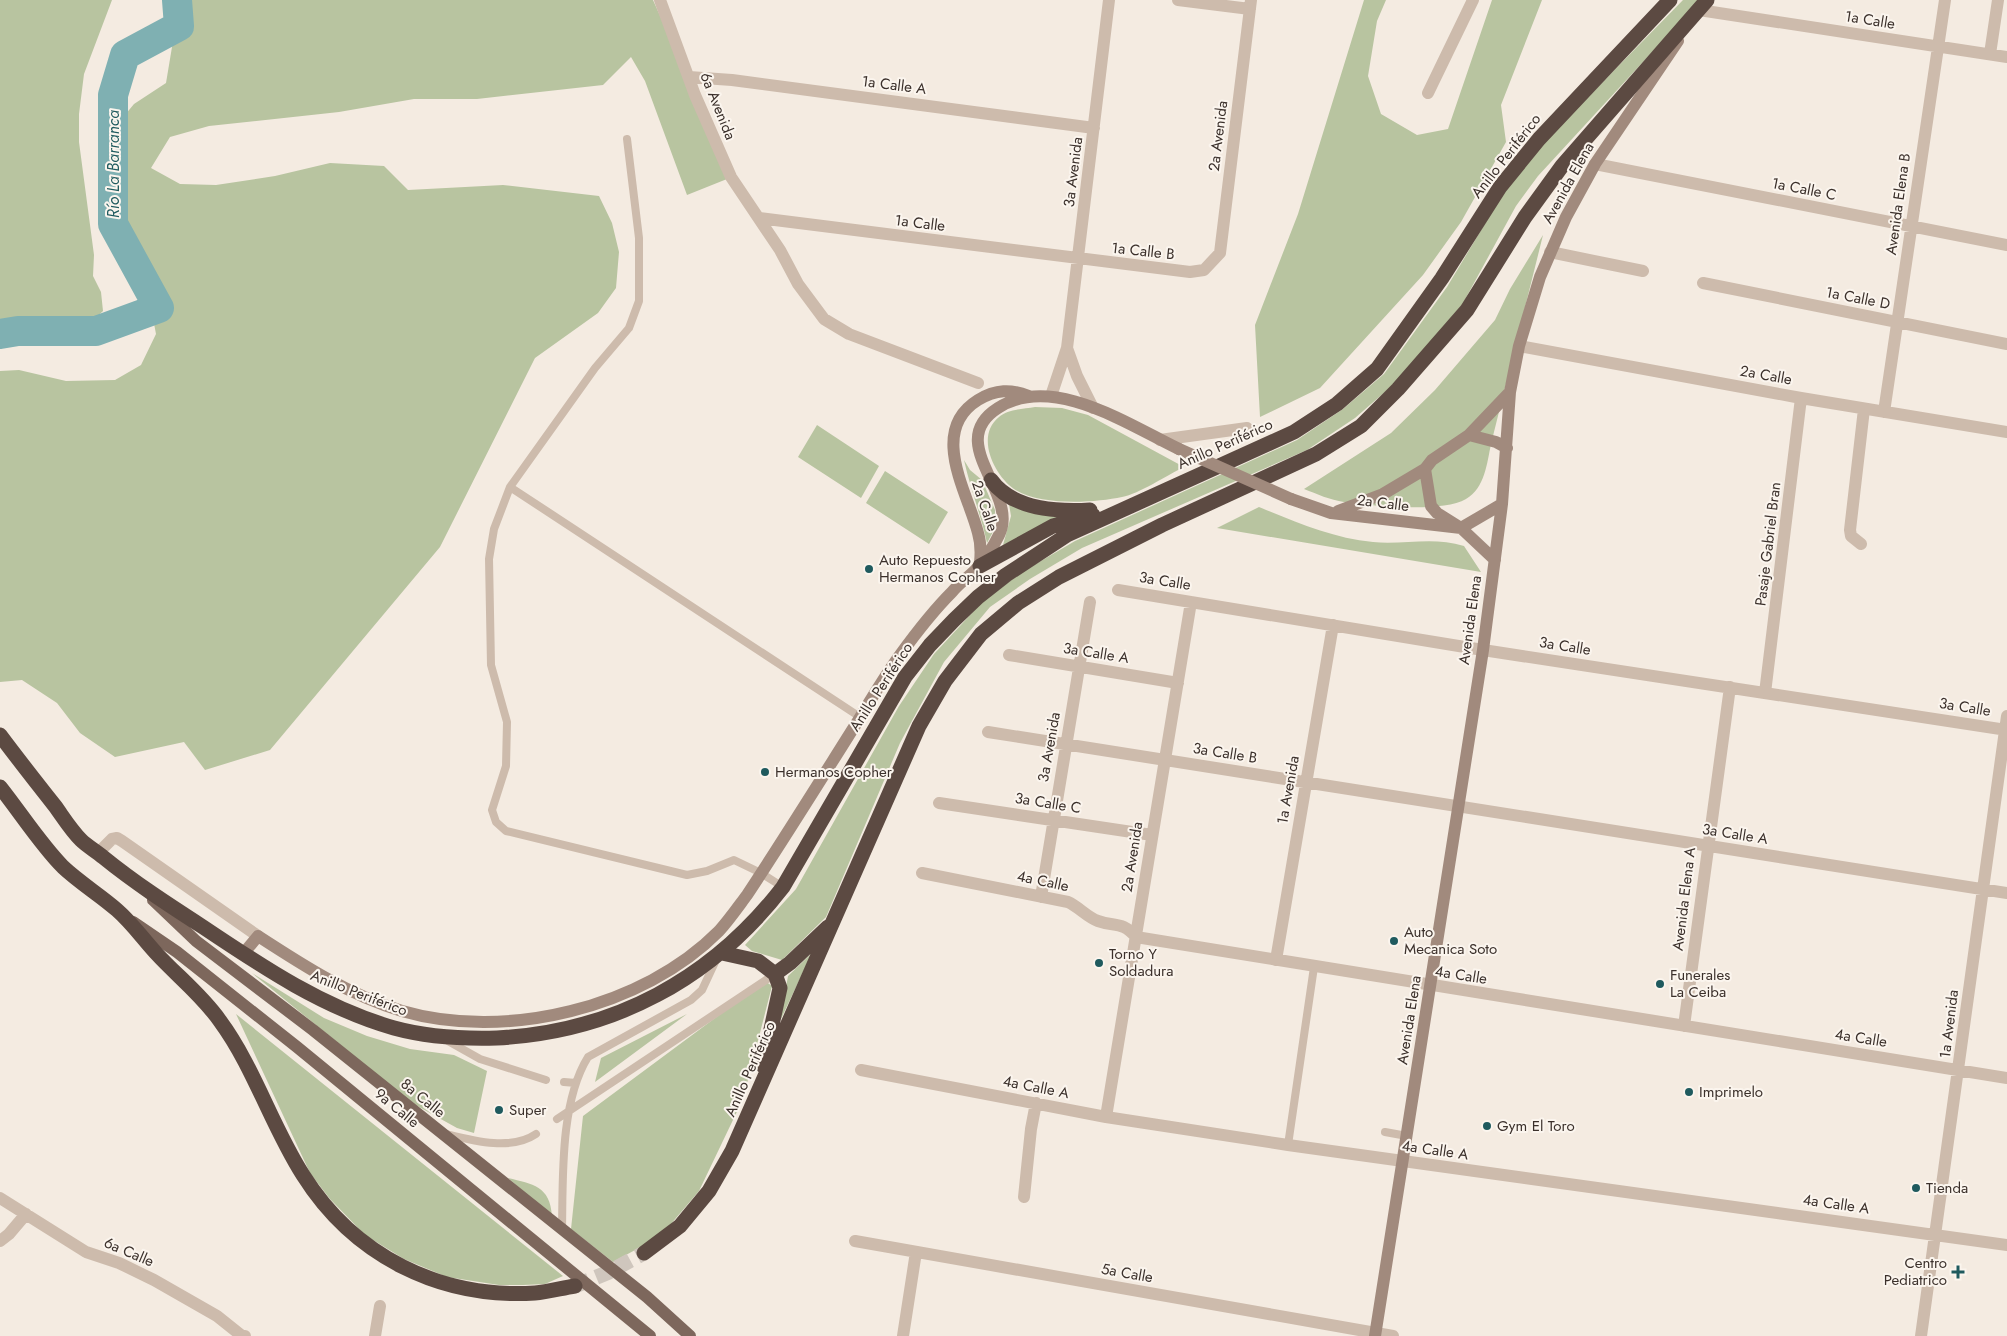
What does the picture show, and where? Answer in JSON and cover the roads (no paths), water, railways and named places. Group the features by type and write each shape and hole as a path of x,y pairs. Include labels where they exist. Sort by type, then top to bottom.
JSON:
{"highway":[{"name":"Anillo Periférico","path":"0,735 80,840 137,884 242,954 291,985 324,1001 394,1028 440,1036 516,1037 564,1030 596,1021 652,998 720,954 746,932 783,887 905,678 930,645 978,597 1012,571 1067,535 1294,432 1337,404 1377,369 1442,278 1500,187 1538,139 1670,0"},
{"name":"Anillo Periférico","path":"644,1253 680,1226 709,1192 732,1151 919,726 945,681 981,634 1018,603 1059,577 1162,525 1316,454 1361,426 1398,389 1466,310 1525,217 1562,166 1703,5"},
{"path":"991,480 997,488 1010,497 1040,507 1074,510 1126,507"},
{"path":"980,566 1053,526 1126,507"},
{"path":"0,787 63,866 119,912 157,954 194,989 221,1021 303,1175 324,1206 352,1234 382,1257 418,1274 456,1288 500,1294 536,1293 575,1286"},
{"path":"774,974 790,964 832,923"},
{"path":"720,954 758,961 774,974 780,988 756,1099"}],"main road":[{"name":"8a Calle","path":"137,884 196,941 320,1036 647,1297 690,1336"},
{"name":"9a Calle","path":"119,912 177,952 282,1035 650,1336"}],"street":[{"name":"6a Avenida","path":"660,0 689,77 731,177 759,218"},
{"name":"3a Avenida","path":"1051,396 1067,348 1110,0"},
{"path":"1178,0 1251,4"},
{"path":"1428,92 1473,0"},
{"name":"Avenida Elena B","path":"1884,412 1945,0"},
{"path":"1990,54 1998,0"},
{"name":"2a Avenida","path":"1204,270 1220,253 1251,4"},
{"name":"1a Calle","path":"1703,5 1938,46 2007,56"},
{"name":"Avenida Elena","path":"1375,1335 1483,650 1502,504 1510,392 1519,346 1532,300 1550,252 1566,217 1595,164 1703,5"},
{"name":"1a Calle A","path":"689,77 732,80 1094,128"},
{"name":"1a Calle C","path":"1595,164 2007,245"},
{"path":"759,218 798,284 824,319 849,334 978,383"},
{"name":"1a Calle","path":"759,218 1078,260"},
{"path":"1550,252 1643,271"},
{"name":"1a Calle B","path":"1078,260 1190,272 1204,270"},
{"name":"1a Calle D","path":"1703,283 2007,344"},
{"name":"2a Calle","path":"1519,346 1801,398 2007,432"},
{"name":"3a Avenida","path":"1067,348 1093,408"},
{"name":"2a Calle","path":"980,566 978,532 956,470 954,447 957,428 966,410 986,396 1012,390 1029,396 1051,396 1070,399 1291,499 1331,513 1461,528"},
{"path":"1425,469 1432,460 1469,435 1510,392"},
{"name":"2a Calle","path":"980,566 1002,527 1002,509 980,456 978,442 981,426 990,414 1001,406 1029,396"},
{"name":"Pasaje Gabriel Bran","path":"1765,693 1801,398"},
{"path":"1861,544 1851,536 1850,530 1864,409"},
{"path":"1160,440 1247,428"},
{"path":"1469,435 1496,442 1507,448"},
{"name":"Avenida Elena","path":"1425,469 1431,506 1437,513 1461,528 1495,560"},
{"name":"2a Calle","path":"1331,513 1383,494 1425,469"},
{"path":"1461,528 1502,504"},
{"name":"Anillo Periférico","path":"98,853 112,839 116,838 122,841 258,936 338,986 400,1010 458,1022 485,1022 559,1014 596,1004 616,996 681,962 719,930 761,873 900,654 931,614 980,566"},
{"name":"3a Calle","path":"1118,590 1483,650 2006,730"},
{"name":"3a Avenida","path":"1040,897 1090,602"},
{"name":"2a Avenida","path":"1106,1117 1191,602"},
{"name":"1a Avenida","path":"1276,960 1333,625"},
{"name":"3a Calle A","path":"1009,655 1178,683"},
{"name":"Avenida Elena A","path":"1684,1026 1730,688"},
{"name":"1a Avenida","path":"1921,1336 2007,716"},
{"name":"3a Calle B","path":"988,732 1066,743 1457,808"},
{"name":"3a Calle C","path":"939,803 1152,835"},
{"name":"3a Calle A","path":"1457,808 2007,893"},
{"name":"4a Calle","path":"922,873 1040,897 1079,907 1097,920 1127,926 1136,937 2007,1078"},
{"path":"242,954 258,936"},
{"name":"4a Calle A","path":"861,1070 1106,1117 1288,1145 1365,1153 1403,1163 1936,1233 2007,1245"},
{"path":"1024,1197 1031,1129 1036,1103"},
{"name":"6a Calle","path":"0,1198 86,1252 119,1263 154,1280 217,1316 242,1336 246,1336"},
{"path":"0,1241 9,1234 26,1214"},
{"name":"5a Calle","path":"855,1241 1375,1335 1393,1336"},
{"path":"903,1336 916,1252"},
{"path":"375,1336 380,1306"}],"lane":[{"path":"627,138 639,238 639,301 629,328 595,368 510,487 494,529 489,559 491,665 507,722 506,766 492,810 496,822 506,831 687,875 706,872 734,860 761,873 783,887"},
{"path":"510,487 860,716"},
{"path":"562,1230 564,1144 576,1083 588,1057 691,1000 702,990 720,954"},
{"path":"1288,1145 1314,967"},
{"path":"557,1120 774,974"},
{"path":"440,1036 480,1059 546,1080"},
{"path":"564,1082 576,1083"},
{"path":"439,1132 475,1141 498,1143 526,1140 536,1134"},
{"path":"1385,1132 1407,1136"}],"waterway":[{"name":"Río La Barranca","path":"0,334 18,331 96,331 159,308 113,224 113,95 125,55 179,26 177,0"}],"tunnel":[{"path":"575,1286 609,1272 644,1253"}],"place":[{"name":"Auto Repuesto Hermanos Copher","path":"869,569"},
{"name":"Hermanos Copher","path":"765,772"},
{"name":"Auto Mecanica Soto","path":"1394,941"},
{"name":"Torno Y Soldadura","path":"1099,963"},
{"name":"Funerales La Ceiba","path":"1660,984"},
{"name":"Imprimelo","path":"1689,1092"},
{"name":"Super","path":"499,1110"},
{"name":"Gym El Toro","path":"1487,1126"},
{"name":"Tienda","path":"1916,1188"},
{"name":"Centro Pediatrico","path":"1958,1272"}]}
